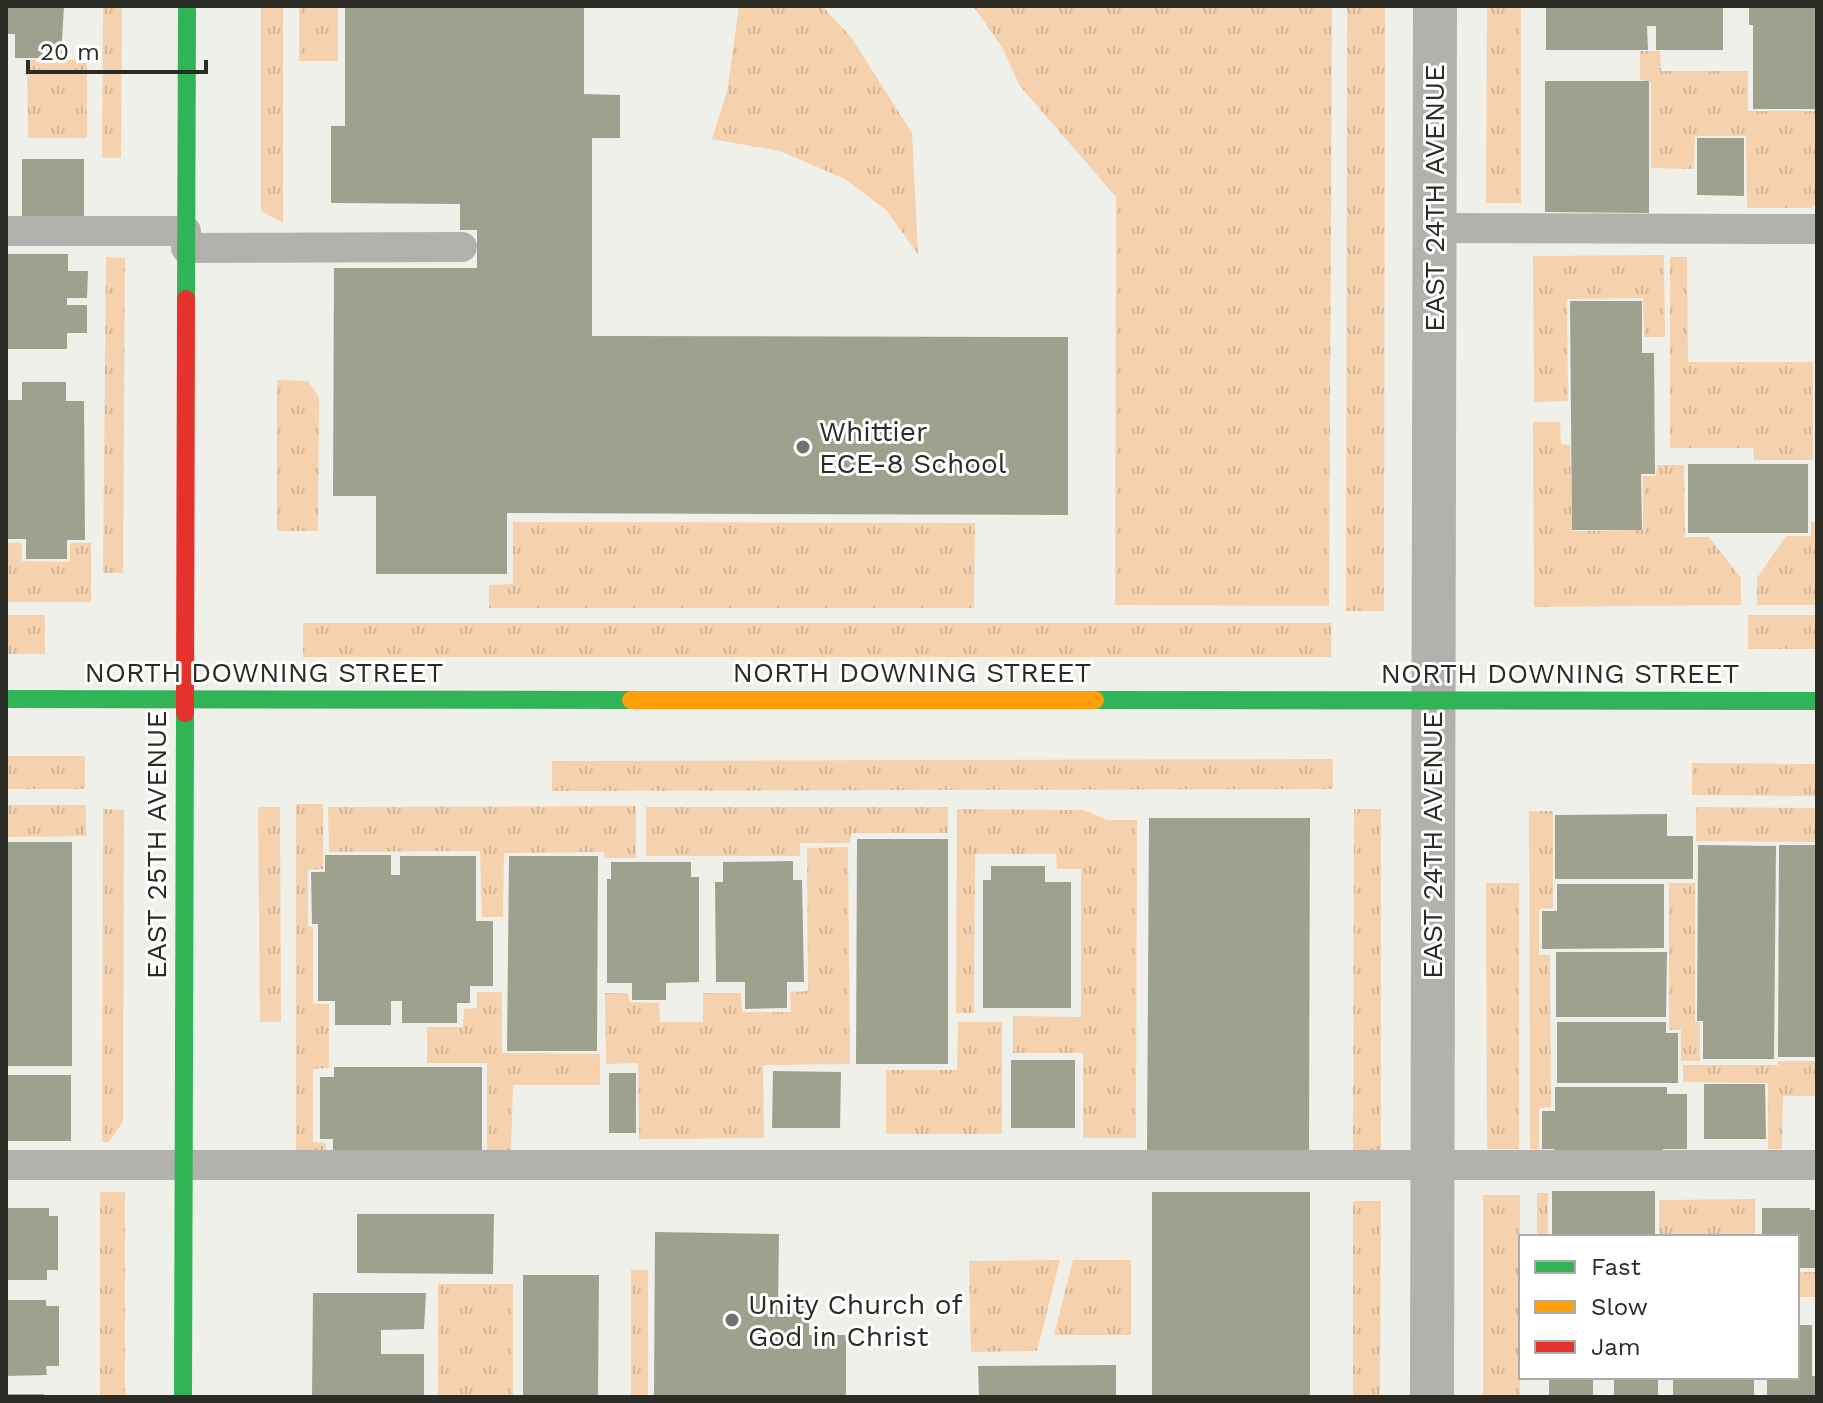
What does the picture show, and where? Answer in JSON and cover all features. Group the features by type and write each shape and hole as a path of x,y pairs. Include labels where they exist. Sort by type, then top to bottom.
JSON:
{"main road":[{"name":"EAST 25TH AVENUE","path":"183,1397 187,6"},
{"name":"NORTH DOWNING STREET","path":"6,699 1817,701"}],"street":[{"name":"EAST 24TH AVENUE","path":"1432,1397 1435,6"}],"lane":[{"path":"1434,228 1817,229"},
{"path":"6,231 186,240 462,247"},
{"path":"6,1165 1817,1165"}],"green space":[{"path":"103,6 122,6 121,158 102,158"},
{"path":"261,6 283,6 283,223 261,211"},
{"path":"299,6 338,6 338,61 299,61"},
{"path":"739,6 822,6 851,37 912,133 918,254 886,210 845,179 780,151 712,139 727,92"},
{"path":"973,6 1332,6 1329,606 1115,605 1116,197 1020,86 1002,47"},
{"path":"1347,6 1385,6 1384,611 1346,611"},
{"path":"1487,6 1521,6 1521,203 1486,203"},
{"path":"1640,51 1660,51 1661,71 1748,71 1748,111 1817,111 1817,203 1811,208 1747,208 1746,136 1695,136 1694,169 1651,168 1651,82 1640,80"},
{"path":"27,60 87,60 87,138 28,138"},
{"path":"1664,255 1665,337 1644,337 1643,298 1567,299 1568,401 1534,402 1533,256"},
{"path":"106,257 125,258 123,573 103,573"},
{"path":"1670,257 1687,257 1688,362 1813,362 1813,460 1754,460 1753,448 1670,448"},
{"path":"277,380 308,381 319,397 318,531 277,531"},
{"path":"1533,422 1560,422 1561,444 1570,445 1572,531 1643,530 1643,476 1656,476 1657,465 1684,465 1685,537 1709,537 1741,578 1741,605 1534,607"},
{"path":"513,522 975,523 974,608 489,608 489,585 513,584"},
{"path":"1811,522 1817,522 1817,605 1757,605 1757,578 1786,536 1811,536"},
{"path":"6,543 22,543 22,561 70,562 70,543 91,543 91,602 6,602"},
{"path":"6,615 45,615 45,654 6,654"},
{"path":"1748,615 1817,615 1817,649 1748,649"},
{"path":"303,623 1331,623 1331,657 303,657"},
{"path":"6,756 85,756 85,789 6,789"},
{"path":"1333,759 1333,789 552,791 552,761"},
{"path":"1692,763 1817,764 1817,796 1692,795"},
{"path":"296,804 323,804 323,869 308,870 308,926 313,927 313,1004 329,1004 329,1068 313,1069 313,1142 326,1143 326,1150 296,1150"},
{"path":"6,805 86,805 86,836 6,837"},
{"path":"636,806 636,858 605,858 604,852 504,853 503,917 482,917 480,851 329,852 328,807"},
{"path":"258,807 280,807 281,1022 260,1022"},
{"path":"646,807 948,807 948,833 851,833 850,843 800,843 800,856 646,856"},
{"path":"1696,807 1817,808 1817,842 1696,841"},
{"path":"103,809 124,810 123,1122 109,1142 102,1142"},
{"path":"957,809 1084,810 1107,820 1137,820 1136,1138 1083,1138 1083,1053 1013,1053 1013,1016 1081,1017 1081,869 1057,869 1056,854 975,854 974,1013 956,1013"},
{"path":"1354,809 1381,809 1381,1150 1353,1150"},
{"path":"1529,811 1553,811 1553,908 1539,909 1539,955 1550,955 1551,1107 1539,1108 1539,1149 1530,1149"},
{"path":"848,847 850,1064 763,1065 764,1138 639,1139 638,1063 606,1064 605,993 628,993 630,1002 659,1003 660,1022 703,1022 703,993 741,993 742,1012 791,1012 790,992 808,991 807,848"},
{"path":"1486,883 1519,883 1519,1149 1487,1149"},
{"path":"1669,883 1695,883 1695,1022 1700,1022 1700,1061 1681,1061 1681,1030 1669,1030"},
{"path":"477,992 502,992 502,1053 600,1054 600,1085 513,1085 511,1150 487,1150 487,1063 427,1063 427,1027 463,1027 464,1009 477,1008"},
{"path":"958,1022 1002,1022 1002,1134 886,1134 886,1070 957,1070"},
{"path":"1778,1061 1817,1061 1817,1096 1783,1096 1782,1149 1768,1149 1768,1083 1683,1082 1683,1065 1778,1065"},
{"path":"100,1192 125,1192 125,1397 100,1397"},
{"path":"1537,1193 1548,1193 1548,1235 1537,1235"},
{"path":"1483,1195 1520,1195 1520,1397 1483,1397"},
{"path":"1755,1199 1755,1235 1659,1235 1659,1200"},
{"path":"1353,1201 1381,1201 1380,1397 1353,1397"},
{"path":"1060,1260 1037,1351 971,1352 969,1261"},
{"path":"1073,1260 1131,1260 1131,1335 1054,1335"},
{"path":"631,1270 648,1270 648,1397 631,1397"},
{"path":"1799,1272 1817,1272 1817,1297 1799,1297"},
{"path":"438,1284 513,1284 513,1397 438,1397"}],"building":[{"path":"6,6 64,6 61,58 15,58 15,34 6,34"},
{"path":"345,6 584,6 584,94 620,95 620,138 592,138 592,336 1068,337 1068,515 507,513 507,574 376,574 376,496 333,496 334,268 477,268 477,230 460,230 460,204 331,203 331,126 345,126"},
{"path":"1546,6 1723,6 1723,50 1656,50 1656,26 1647,26 1648,50 1546,50"},
{"path":"1749,6 1817,6 1817,109 1753,109 1753,25 1749,25"},
{"path":"1545,81 1649,81 1649,213 1545,212"},
{"path":"1697,138 1744,138 1744,196 1697,195"},
{"path":"22,159 84,159 84,216 22,216"},
{"path":"6,254 68,254 68,271 88,271 87,298 67,298 67,305 87,305 87,333 67,333 67,349 6,349"},
{"path":"1570,301 1642,301 1642,353 1654,353 1655,474 1641,474 1642,530 1572,530"},
{"path":"22,382 66,382 66,401 84,401 85,540 67,540 67,559 26,559 26,539 8,539 8,400 22,400"},
{"path":"1688,464 1808,464 1808,533 1688,533"},
{"path":"1667,814 1667,836 1693,836 1693,879 1555,879 1555,815"},
{"path":"1149,818 1310,818 1309,1153 1147,1153"},
{"path":"857,839 948,839 948,1064 856,1064"},
{"path":"6,842 72,842 72,1066 6,1066"},
{"path":"1698,845 1776,846 1774,1059 1703,1059 1703,1021 1697,1021"},
{"path":"1779,845 1817,845 1817,1057 1778,1057"},
{"path":"325,855 391,855 391,875 400,875 400,856 476,856 476,921 493,921 493,986 470,986 470,1003 457,1003 457,1023 402,1023 402,1001 391,1001 391,1025 335,1025 335,1001 318,1001 318,924 312,924 311,872 325,872"},
{"path":"509,856 598,856 597,1051 507,1051"},
{"path":"793,861 793,880 802,880 804,982 787,982 787,1008 745,1009 745,982 716,982 715,882 723,882 723,862"},
{"path":"611,862 691,862 691,877 699,877 699,982 666,983 666,1000 632,1000 632,983 607,983 607,879 611,879"},
{"path":"991,866 1045,866 1045,882 1071,882 1071,1008 983,1008 983,880 991,880"},
{"path":"1557,884 1664,884 1664,948 1542,949 1542,911 1557,911"},
{"path":"1556,952 1667,952 1666,1017 1556,1017"},
{"path":"1557,1022 1666,1022 1666,1033 1678,1033 1678,1083 1557,1083"},
{"path":"1011,1060 1075,1060 1075,1128 1011,1128"},
{"path":"334,1067 482,1067 482,1153 333,1153 333,1139 320,1139 320,1077 334,1077"},
{"path":"773,1071 841,1072 840,1128 772,1128"},
{"path":"609,1073 636,1073 636,1133 609,1133"},
{"path":"6,1075 71,1075 71,1141 6,1141"},
{"path":"1704,1084 1765,1084 1766,1139 1704,1139"},
{"path":"1555,1087 1667,1087 1667,1094 1687,1094 1687,1149 1663,1149 1663,1156 1554,1156 1554,1149 1542,1149 1542,1111 1555,1111"},
{"path":"1552,1191 1655,1191 1655,1235 1552,1235"},
{"path":"1152,1192 1310,1192 1310,1397 1152,1397"},
{"path":"6,1208 49,1208 49,1216 58,1216 58,1270 47,1270 47,1280 6,1280"},
{"path":"1762,1208 1817,1210 1815,1268 1799,1268 1799,1235 1762,1235"},
{"path":"357,1214 494,1214 493,1274 357,1273"},
{"name":"Unity Church of God in Christ","path":"655,1232 779,1234 778,1306 809,1306 809,1335 846,1335 846,1397 654,1397"},
{"path":"523,1275 599,1275 598,1397 523,1397"},
{"path":"313,1293 426,1293 424,1329 381,1330 381,1354 424,1354 424,1397 312,1397"},
{"path":"6,1300 46,1300 46,1306 59,1306 59,1366 46,1366 47,1375 6,1376"},
{"path":"1799,1325 1812,1325 1812,1376 1817,1376 1817,1397 1767,1397 1767,1379 1799,1379"},
{"path":"1116,1365 1116,1397 979,1397 978,1366"},
{"path":"1549,1379 1593,1379 1593,1397 1549,1397"},
{"path":"1614,1379 1658,1379 1658,1397 1614,1397"},
{"path":"1673,1379 1754,1379 1754,1397 1673,1397"},
{"path":"6,1394 44,1394 44,1397 6,1397"}],"traffic: fast":[{"path":"186,299 187,6"},
{"path":"6,699 631,700"},
{"path":"1095,700 1817,701"},
{"path":"183,1397 185,713"}],"traffic: slow":[{"path":"631,700 1095,700"}],"traffic: jam":[{"path":"185,713 186,299"}],"place":[{"name":"Whittier ECE-8 School","path":"803,447"},
{"name":"Unity Church of God in Christ","path":"732,1320"}]}
